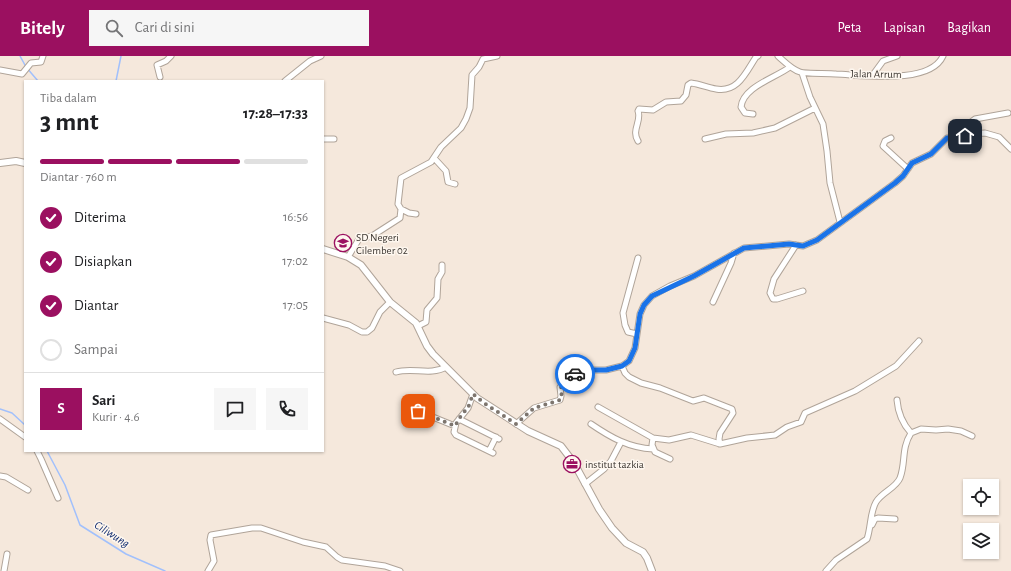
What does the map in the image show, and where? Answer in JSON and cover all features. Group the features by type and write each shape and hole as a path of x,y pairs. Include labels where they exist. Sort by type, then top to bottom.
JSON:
{"street":[{"path":"0,70 22,74 33,62 41,62 44,56"},
{"path":"160,77 157,65 166,61 171,56"},
{"path":"286,80 310,61 322,56"},
{"path":"416,214 402,210 398,204 401,178 406,174 423,167 434,158 441,147 461,128 470,108 472,75 479,67 483,59 497,56"},
{"path":"638,141 635,132 640,118 638,111 639,109 653,110 666,102 681,101 685,97 688,85 691,83 719,89 730,88 742,79 758,56"},
{"path":"778,56 790,67 802,73 821,120 824,130 830,183 840,222"},
{"path":"872,76 884,61 897,56"},
{"name":"Jalan Arrum","path":"802,73 901,76 927,70 937,64 943,56"},
{"path":"753,114 745,113 741,107 747,94 754,88 790,67"},
{"path":"705,139 726,134 761,132 774,128 815,108"},
{"path":"968,134 972,122 975,119 1008,113"},
{"path":"516,424 534,408 560,400 562,396 560,386 576,373 585,370 605,370 622,366 632,357 635,348 640,314 644,305 650,298 670,286 694,276 744,248 789,244 804,245 817,240 895,183 915,161 931,154 947,138 964,137 968,134 979,133 992,134 1002,140 1011,149"},
{"path":"891,138 886,141 883,146 884,148 908,169"},
{"path":"324,139 334,140"},
{"path":"434,158 446,171 448,182 455,184"},
{"path":"0,163 16,161 24,163"},
{"path":"348,257 358,240 372,236 398,220 401,217 402,210"},
{"path":"796,245 774,279 770,292 772,298 775,300 803,291"},
{"path":"324,249 348,257 361,265 390,302 418,326 430,350 473,394 516,424 536,435 560,445 574,463 599,509 612,528 626,543 644,553 652,571"},
{"path":"713,302 734,253"},
{"path":"637,334 628,332 623,316 638,258"},
{"path":"418,326 426,322 427,310 437,298 438,279 442,266"},
{"path":"324,318 349,325 362,332 367,332 372,328 380,312 390,302"},
{"path":"598,407 654,438 669,440 692,435 720,444 747,438 775,435 787,427 799,423 803,420 805,413 855,391 896,366 919,341"},
{"path":"622,366 628,377 641,383 660,388 693,401 704,398 732,409 733,413 719,436 720,444"},
{"path":"396,372 411,370 432,372 446,367"},
{"path":"459,419 497,438 491,452 456,435 454,432 455,426 459,419 468,408 473,394"},
{"path":"897,400 898,411 905,426 911,433"},
{"path":"418,411 455,426"},
{"path":"0,419 24,436"},
{"path":"591,424 621,442 638,447 653,449 657,454 670,460"},
{"path":"826,571 836,560 866,539 876,502 885,491 896,484 900,479 903,467 905,442 911,433 922,429 950,429 961,431 972,436"},
{"path":"653,449 654,438"},
{"path":"586,484 611,461 621,442"},
{"path":"37,452 58,498"},
{"path":"0,476 6,477 28,490"},
{"path":"870,527 878,518 895,519"},
{"path":"208,571 214,562 210,540 211,535 256,528 272,531 303,542 326,547 336,557 342,560 385,566 400,571"},
{"path":"1,571 6,554"}],"waterway":[{"path":"20,56 26,67 37,80"},
{"path":"116,80 121,56"},
{"name":"Ciliwung","path":"0,409 12,413 24,424"},
{"name":"Ciliwung","path":"48,452 65,485 80,525 126,554 165,571"}],"way so far":[{"path":"418,411 455,426 462,414 468,408 473,394 498,413 516,424 534,408 560,400 562,396 560,386 575,374"}],"place":[{"name":"SD Negeri Cilember 02","path":"343,243"},
{"name":"institut tazkia","path":"572,464"}],"route":[{"path":"575,374 585,370 606,370 622,366 629,361 635,348 640,314 647,300 652,296 670,286 694,276 744,248 789,244 803,246 817,240 895,183 917,159 931,154 947,138 965,136"}]}
